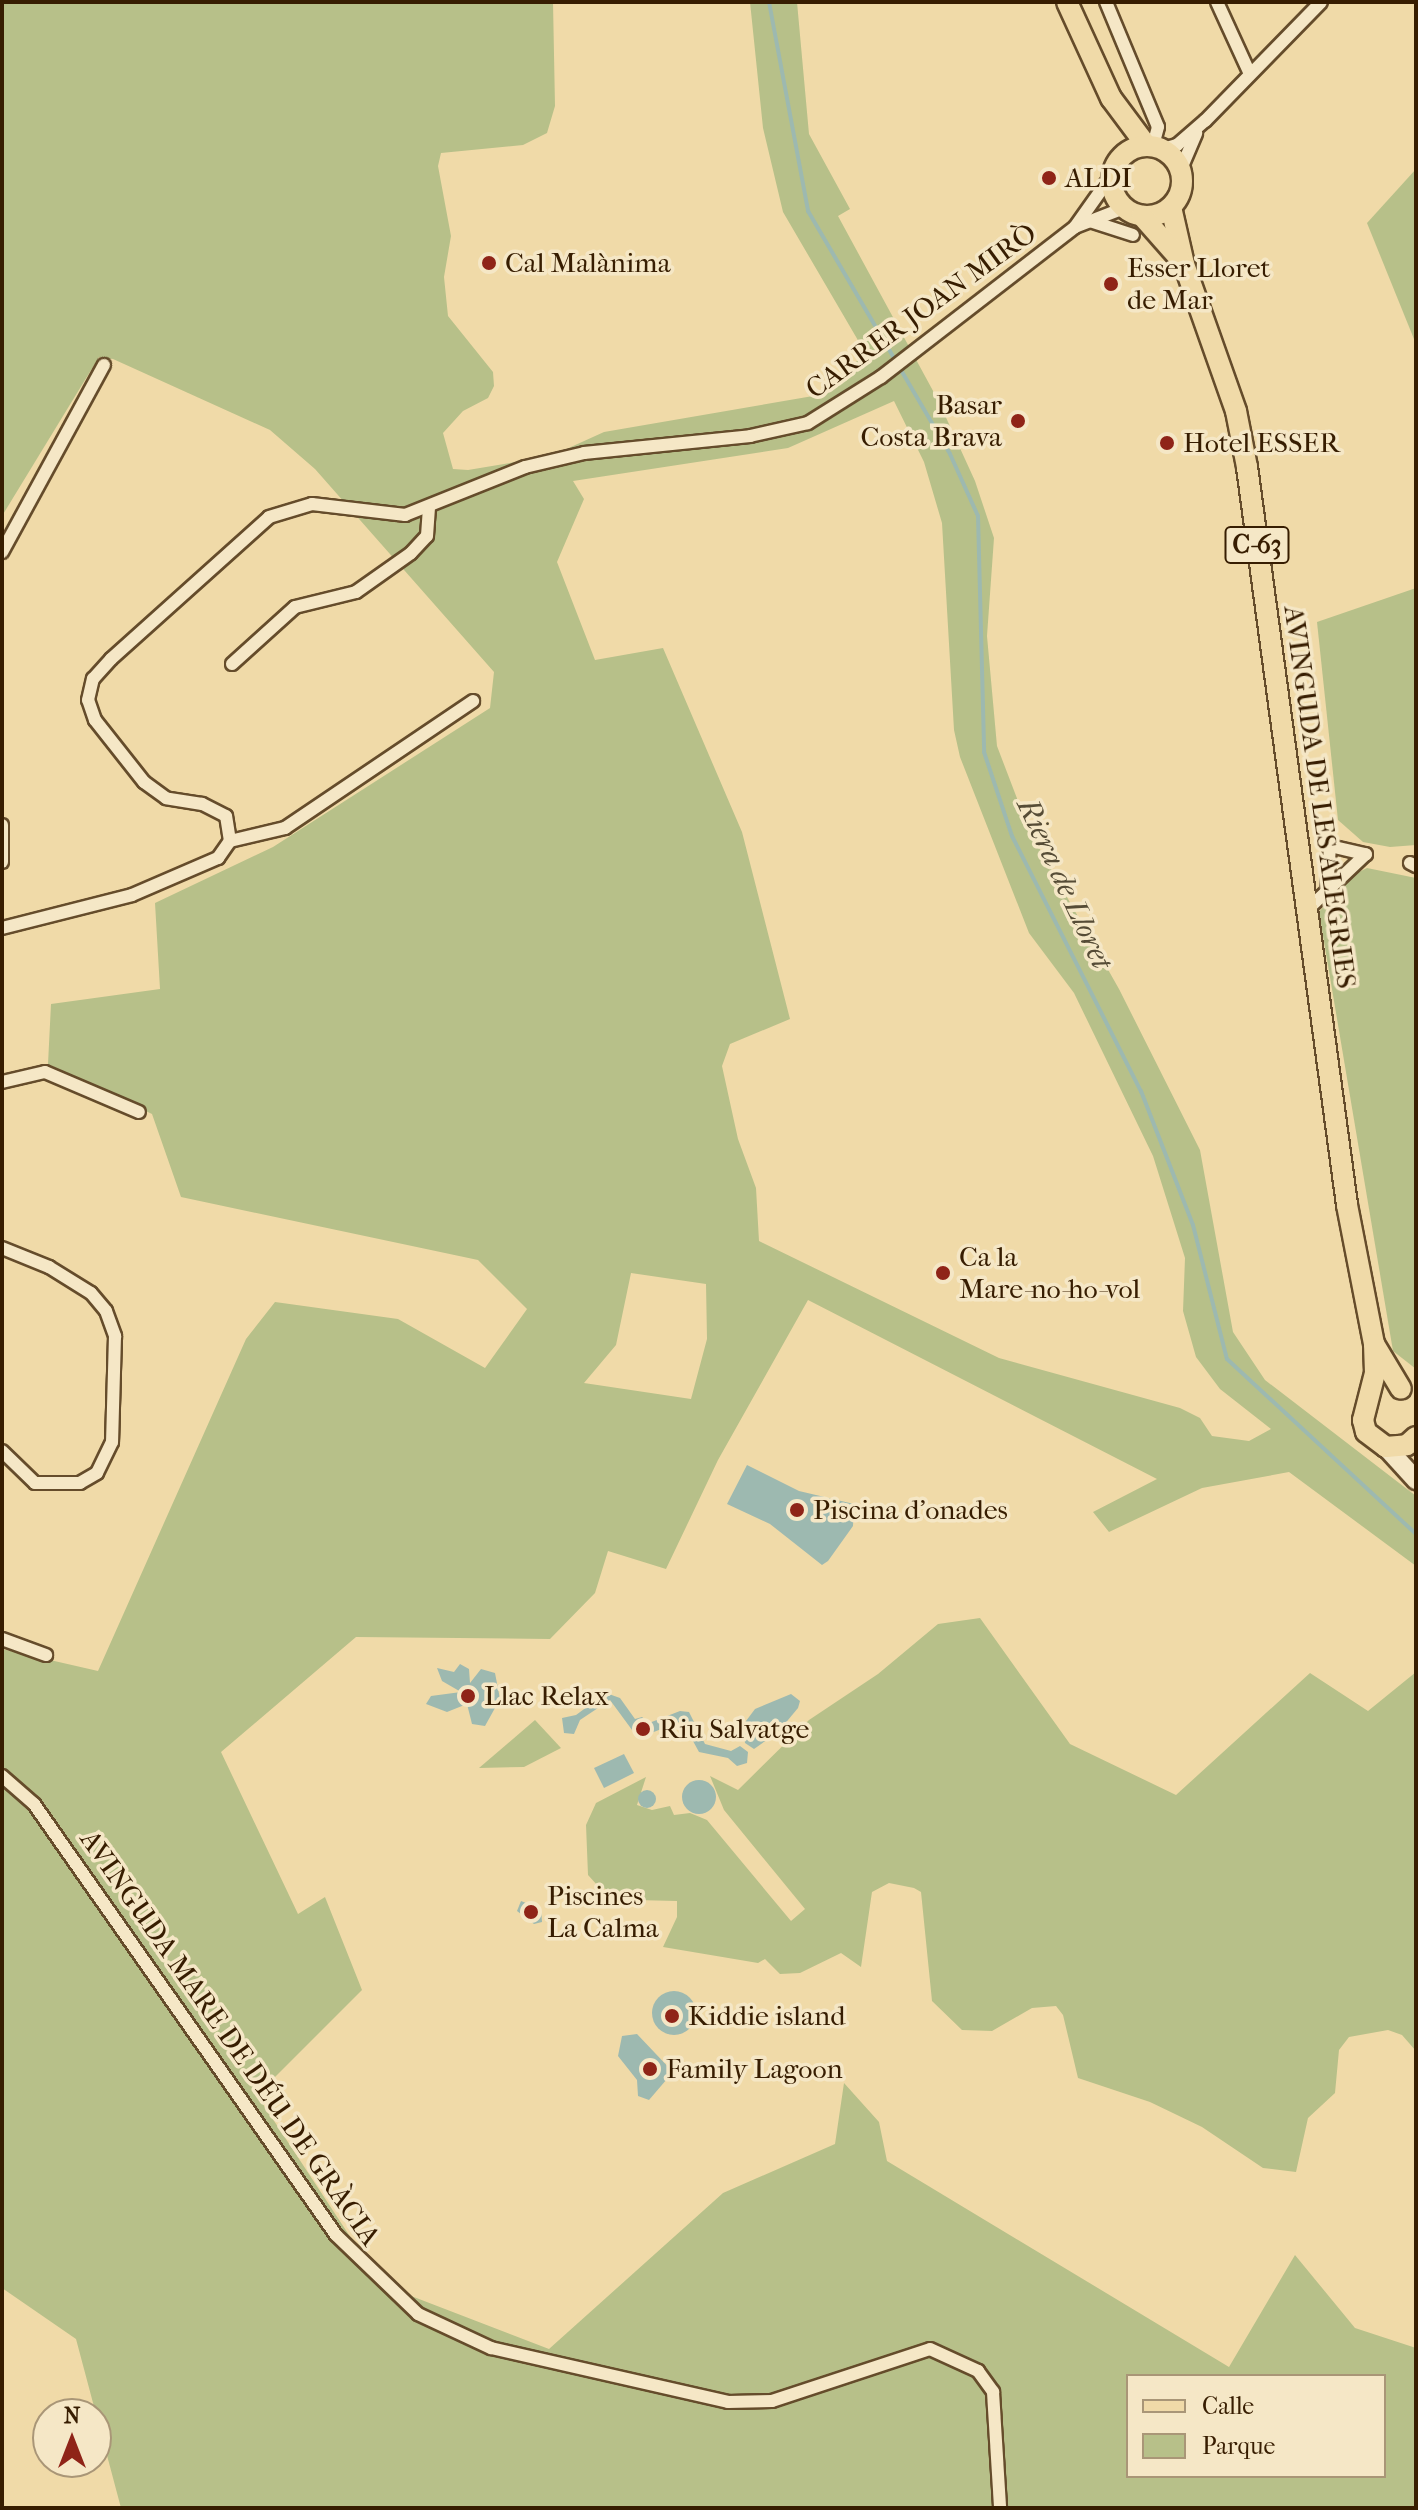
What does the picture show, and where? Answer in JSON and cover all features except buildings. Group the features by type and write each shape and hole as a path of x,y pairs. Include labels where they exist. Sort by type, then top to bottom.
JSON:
{"main road":[{"name":"C-63","path":"1067,2 1111,98 1154,146 1181,169 1183,184 1171,207"},
{"name":"C-63","path":"1111,98 1116,166 1114,194 1133,220"},
{"path":"1116,166 1154,146"},
{"path":"1133,220 1171,207"},
{"name":"AVINGUDA DE LES ALEGRIES","path":"1171,207 1184,264 1236,411 1347,1205 1374,1344"},
{"name":"AVINGUDA DE LES ALEGRIES","path":"1133,220 1184,264"},
{"name":"C-63","path":"1374,1344 1408,1394"},
{"name":"C-63","path":"1371,1397 1374,1344"},
{"path":"1408,1394 1371,1397 1364,1408 1366,1432 1386,1447 1416,1480"},
{"path":"1386,1447 1416,1439"}],"street":[{"path":"1106,2 1158,127 1154,146 1177,145 1205,121 1321,2"},
{"path":"1217,2 1250,74"},
{"path":"1181,169 1190,141 1205,121"},
{"name":"CARRER JOAN MIRÒ","path":"1075,227 1116,166"},
{"path":"1090,221 1133,220"},
{"name":"CARRER JOAN MIRÒ","path":"230,841 226,816 202,804 166,798 144,782 95,720 88,700 93,679 269,517 312,504 405,515 429,509 525,467 584,453 750,436 808,423 881,377 1075,227 1090,221 1133,220"},
{"path":"2,552 104,365"},
{"path":"232,664 295,607 356,592 411,553 427,536 429,509"},
{"path":"2,928 132,895 218,858 230,841 285,828 473,701"},
{"path":"2,825 2,862"},
{"path":"1307,910 1366,854 1330,846 1327,891"},
{"path":"2,919 19,924"},
{"path":"2,1082 45,1072 139,1112"},
{"path":"2,1248 49,1267 91,1293 106,1311 115,1336 112,1442 97,1473 80,1483 35,1483 2,1451"},
{"path":"2,1639 46,1655"},
{"name":"AVINGUDA MARE DE DÉU DE GRÀCIA","path":"2,1776 34,1804 344,2246 418,2314 491,2348 728,2402 772,2401 930,2349 978,2371 993,2392 1000,2508"}],"green space":[{"path":"2,2 553,2 555,106 547,133 523,145 441,153 438,166 451,236 444,277 448,316 493,372 494,386 488,398 463,411 443,433 453,469 468,470 551,456 604,432 813,396 866,354 783,212 763,128 750,2 797,2 809,134 850,209 838,216 938,400 975,481 994,538 987,636 997,746 1029,830 1119,989 1200,1150 1233,1332 1265,1380 1416,1496 1416,1566 1289,1472 1202,1488 1109,1532 1093,1512 1157,1479 808,1300 718,1460 666,1569 608,1551 595,1593 550,1639 356,1637 221,1752 298,1914 325,1897 362,1990 257,2095 351,2238 406,2294 549,2349 723,2193 835,2144 844,2083 879,2122 887,2161 1229,2367 1295,2255 1355,2328 1416,2348 1416,2508 121,2508 112,2474 112,2398 92,2398 76,2339 2,2288 2,1649 98,1671 246,1339 275,1302 398,1319 485,1368 527,1309 478,1260 181,1197 152,1114 48,1064 51,1004 160,989 155,903 273,847 490,708 494,672 315,469 270,430 113,359 99,357 2,516","holes":["894,401 924,462 942,523 954,730 960,757 1029,933 1074,993 1153,1156 1185,1258 1183,1311 1196,1357 1220,1389 1271,1429 1249,1441 1212,1436 1200,1418 1180,1408 999,1358 759,1241 756,1188 738,1139 722,1066 730,1044 790,1019 742,832 663,648 595,660 557,562 584,499 573,481 788,448","631,1273 706,1284 707,1339 691,1399 584,1383 616,1345"]},
{"path":"1416,169 1416,344 1367,223"},
{"path":"1416,588 1416,845 1390,847 1363,842 1338,820 1317,622"},
{"path":"1367,868 1416,878 1416,1369 1393,1351 1319,912 1347,878"},
{"path":"980,1618 1070,1744 1176,1795 1310,1673 1368,1711 1416,1672 1416,2051 1402,2035 1388,2030 1349,2037 1339,2050 1335,2093 1308,2118 1296,2172 1263,2168 1202,2127 1150,2102 1078,2078 1063,2015 1056,2006 1032,2008 992,2031 962,2030 932,2001 921,1892 914,1888 889,1883 872,1892 861,1967 841,1953 800,1973 780,1974 765,1959 758,1963 663,1947 677,1917 677,1901 635,1900 598,1886 588,1875 586,1825 596,1803 646,1777 637,1805 652,1810 670,1806 674,1815 690,1813 707,1820 791,1921 805,1909 724,1810 710,1776 738,1790 809,1720 878,1674 938,1624"},
{"path":"535,1720 561,1748 524,1767 479,1768"}],"water":[{"name":"Piscina d'onades","path":"747,1465 799,1491 854,1504 853,1526 828,1561 822,1565 770,1524 727,1504"},
{"name":"Llac Relax","path":"460,1664 469,1669 470,1683 481,1669 495,1673 500,1699 485,1726 472,1724 467,1704 447,1712 426,1704 431,1696 461,1692 442,1681 437,1668 454,1672"},
{"name":"Riu Salvatge","path":"606,1693 620,1698 635,1719 642,1717 649,1723 680,1711 689,1712 705,1744 731,1751 740,1746 748,1752 747,1763 737,1766 728,1758 699,1752 682,1721 646,1735 635,1734 610,1700 580,1720 574,1734 564,1733 562,1718 576,1715"},
{"path":"791,1694 800,1701 798,1708 778,1732 754,1749 745,1743 743,1725 755,1709"},
{"path":"624,1754 634,1773 604,1788 594,1768"},
{"path":"699,1780 711,1785 716,1797 711,1809 699,1814 687,1809 682,1797 687,1785"},
{"path":"643,1790 651,1790 656,1799 654,1806 643,1808 638,1803 638,1795"},
{"name":"Piscines La Calma","path":"521,1901 541,1909 542,1922 534,1924 517,1911"},
{"name":"Kiddie island","path":"674,1991 689,1998 696,2013 689,2028 674,2035 659,2028 652,2013 659,1998"},
{"name":"Family Lagoon","path":"637,2034 673,2072 649,2100 638,2096 637,2080 618,2056 622,2036"}],"waterway":[{"name":"Riera de Lloret","path":"769,2 808,211 950,454 978,516 984,752 1012,836 1141,1091 1193,1225 1227,1359 1416,1534"}],"place":[{"name":"ALDI","path":"1049,178"},
{"name":"Cal Malànima","path":"489,263"},
{"name":"Esser Lloret de Mar","path":"1111,284"},
{"name":"Basar Costa Brava","path":"1018,421"},
{"name":"Hotel ESSER","path":"1167,443"},
{"name":"Ca la Mare-no-ho-vol","path":"943,1273"},
{"name":"Piscina d'onades","path":"797,1510"},
{"name":"Llac Relax","path":"468,1696"},
{"name":"Riu Salvatge","path":"643,1729"},
{"name":"Piscines La Calma","path":"531,1912"},
{"name":"Kiddie island","path":"672,2016"},
{"name":"Family Lagoon","path":"650,2069"}]}
